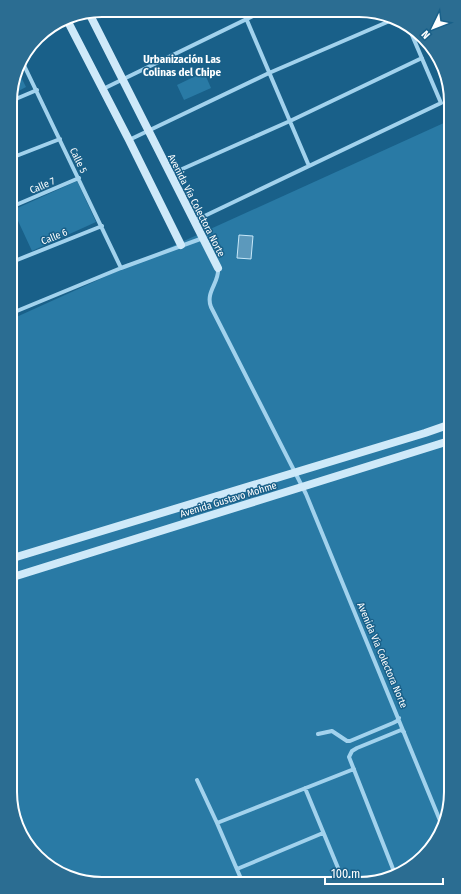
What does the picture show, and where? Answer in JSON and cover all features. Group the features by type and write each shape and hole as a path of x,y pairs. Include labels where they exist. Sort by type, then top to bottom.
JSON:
{"street":[{"path":"102,89 250,17"},
{"name":"Avenida Vía Colectora Norte","path":"91,18 218,268 218,276 210,294 209,303 306,494 439,818"},
{"path":"246,19 309,166"},
{"path":"129,140 270,72 387,22"},
{"path":"69,24 181,245"},
{"path":"194,221 441,103 412,36"},
{"path":"170,175 290,121 422,58"},
{"name":"Calle 5","path":"25,67 121,268"},
{"path":"17,98 37,90"},
{"path":"17,156 60,139"},
{"name":"Calle 7","path":"17,204 79,178"},
{"name":"Calle 6","path":"17,260 102,226"},
{"path":"17,311 121,268 203,238"},
{"name":"Avenida Gustavo Mohme","path":"17,557 444,426"},
{"name":"Avenida Gustavo Mohme","path":"17,576 444,442"},
{"path":"318,734 332,731 347,741 350,741 393,723 399,718"},
{"path":"393,869 349,757 352,751 401,730 404,732"},
{"path":"217,823 354,768"},
{"path":"197,780 240,877"},
{"path":"305,788 342,877"},
{"path":"237,869 323,833"}],"shaded area":[{"path":"204,72 211,88 184,100 177,85"},
{"path":"21,77 26,87 18,91"},
{"path":"444,123 444,797 439,819 433,834 419,852 411,859 401,866 381,874 359,877 102,877 80,874 60,866 42,852 35,844 28,834 22,819 17,792 17,317"},
{"path":"77,181 96,222 32,251 17,219 17,208"}],"building":[{"path":"239,235 253,236 251,259 237,258"}],"district":[{"name":"Urbanización Las Colinas del Chipe","path":"182,65"}]}
